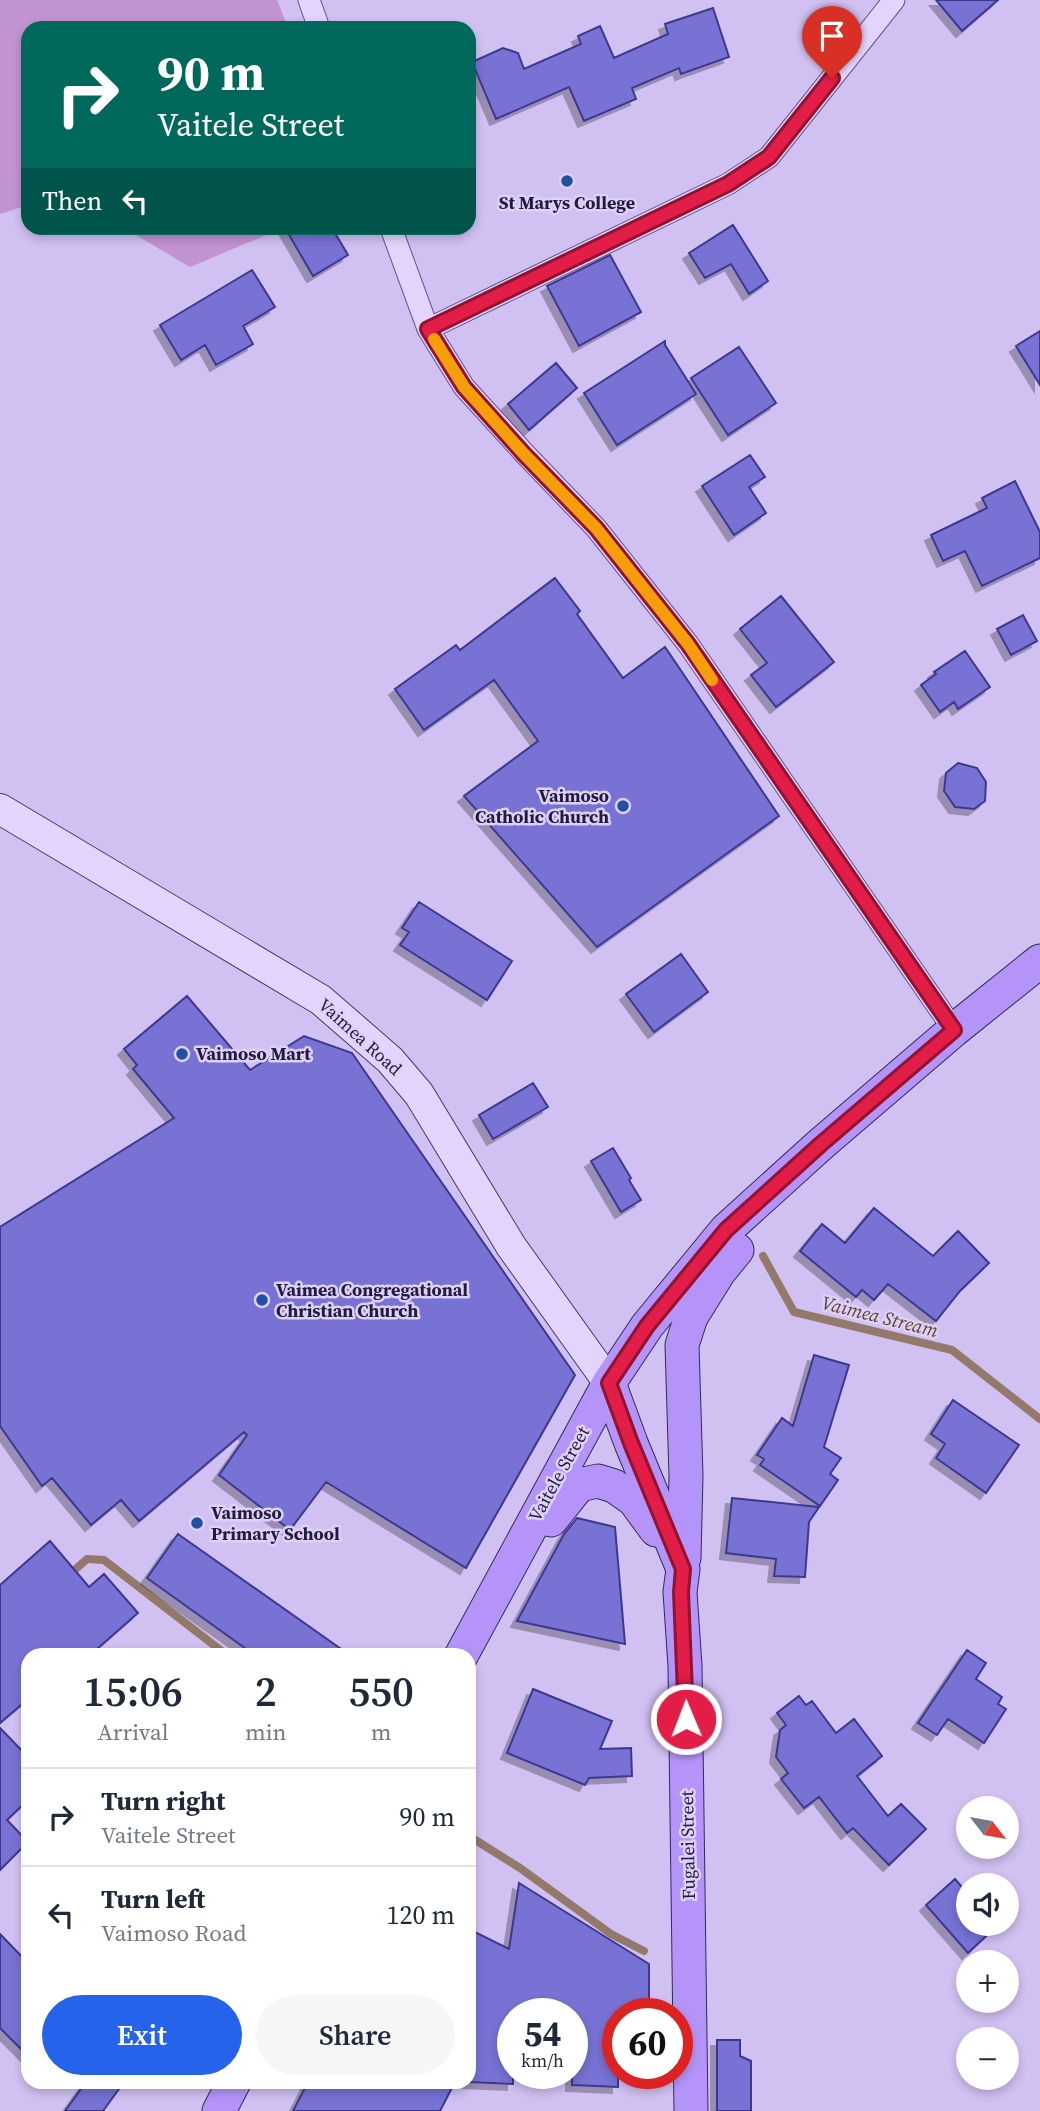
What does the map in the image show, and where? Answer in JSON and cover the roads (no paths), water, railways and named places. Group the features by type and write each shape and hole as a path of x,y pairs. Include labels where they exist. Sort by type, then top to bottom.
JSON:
{"main road":[{"name":"Vaitele Street","path":"465,1648 609,1383 647,1326 726,1230 954,1030 1039,963"},
{"path":"683,1569 686,1476 682,1345 691,1317 719,1272 821,1144"},
{"name":"Fugalei Street","path":"609,1383 683,1569 681,1592 685,1666 691,2111"},
{"path":"497,1587 579,1485 598,1481 614,1486 634,1500 683,1569"},
{"path":"219,2111 230,2089"}],"street":[{"path":"309,0 316,21"},
{"path":"428,329 728,184 769,157 894,0"},
{"path":"394,235 428,329 464,387 596,528 688,644 954,1030"},
{"name":"Vaimea Road","path":"0,809 321,1000 390,1060 419,1094 511,1246 609,1383"}],"waterway":[{"name":"Vaimea Stream","path":"763,1256 794,1312 952,1350 1040,1419"},
{"path":"68,1576 87,1559 104,1560 218,1648"},
{"path":"476,1840 520,1868 611,1934 644,1951"}],"place":[{"name":"St Marys College","path":"567,181"},
{"name":"Vaimoso Catholic Church","path":"623,806"},
{"name":"Vaimoso Mart","path":"182,1054"},
{"name":"Vaimea Congregational Christian Church","path":"262,1300"},
{"name":"Vaimoso Primary School","path":"197,1523"}]}
